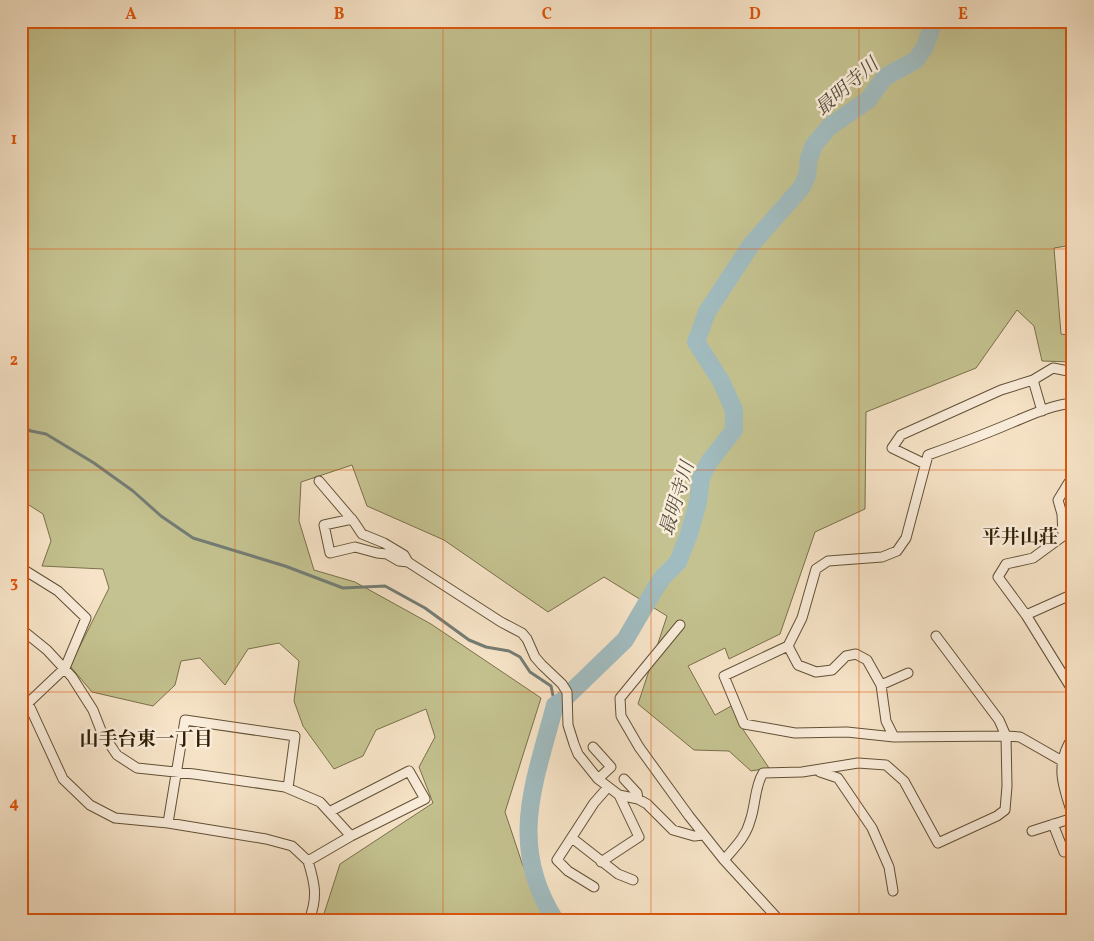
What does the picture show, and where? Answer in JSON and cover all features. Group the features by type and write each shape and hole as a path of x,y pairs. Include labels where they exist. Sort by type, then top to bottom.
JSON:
{"street":[{"path":"926,464 892,448 901,435 1001,390 1033,380 1053,368 1073,372"},
{"path":"1033,380 1042,411"},
{"path":"1062,761 1020,738 1006,736 894,737 847,732 794,733 744,724 724,676 788,646 802,618 816,569 828,561 882,557 897,551 906,538 928,455 1042,411 1073,403"},
{"path":"319,481 352,519 362,534 384,543 404,555 408,562"},
{"path":"1073,481 1069,482 1058,500 1062,514 1063,536 1033,558 1006,564 998,577 1026,616 1073,691"},
{"path":"352,519 324,525 330,554 355,547 387,554 399,561 408,562 501,622 522,633 538,661 562,684 566,692 568,725 578,754 598,779 619,796 639,837 601,862"},
{"path":"21,568 58,591 86,618 65,668 24,700 63,779 90,805 115,818 168,823 266,839 292,846 308,860 314,883 315,901 309,920"},
{"path":"1026,616 1073,594"},
{"path":"680,625 620,698 621,716 639,747 704,835 724,860 779,920"},
{"path":"21,629 47,650 72,676 94,710 102,733 117,755 137,768 288,788 320,802 351,836"},
{"path":"724,860 744,837 751,821 754,795 764,773 812,770 858,763 886,765 904,781 938,843 997,816 1005,810 1007,786 1006,736 998,720 936,636"},
{"path":"788,646 798,665 816,672 832,670 846,656 856,654 867,660 880,684 886,721 894,737"},
{"path":"880,684 908,673"},
{"path":"168,823 185,720 295,736 288,788"},
{"path":"1032,831 1073,817 1062,786 1062,761 1065,748 1073,737"},
{"path":"593,747 611,767 598,779"},
{"path":"812,770 838,778 846,788 872,828 878,841 889,867 893,890"},
{"path":"308,860 425,799 409,771 329,812"},
{"path":"624,779 637,793 638,799"},
{"path":"594,887 568,871 557,860 594,802 608,787"},
{"path":"619,796 638,799 647,804 674,830 694,836 704,835"},
{"path":"1053,824 1064,852"},
{"path":"572,838 618,874 633,880"}],"shaded area":[{"path":"21,21 1073,21 1073,245 1054,248 1061,334 1073,336 1073,362 1042,361 1034,326 1017,310 976,368 866,412 865,509 815,532 780,634 729,659 725,648 688,666 715,715 733,705 744,731 769,768 751,771 729,751 694,750 638,704 667,616 604,577 548,612 444,540 367,506 352,465 301,482 299,521 314,570 355,582 431,624 541,698 505,812 522,863 549,920 322,920 340,864 433,803 419,767 435,737 426,709 376,730 363,756 334,769 303,726 294,701 299,661 279,643 248,649 225,685 200,658 181,661 175,685 153,706 92,692 70,666 109,588 103,569 42,566 51,541 43,514 21,500"}],"waterway":[{"name":"最明寺川","path":"555,920 540,892 532,865 529,839 534,787 555,705 562,701 625,640 656,587 678,562 689,534 698,502 701,478 709,462 734,430 734,410 721,381 696,342 707,312 751,245 802,187 807,176 809,158 814,145 829,127 868,100 885,77 916,60 925,47 934,21"},
{"path":"21,427 46,434 94,463 133,491 161,516 193,538 285,566 343,588 385,586 425,608 469,640 486,647 509,651 520,657 530,672 551,686 555,705"}],"district":[{"name":"平井山荘","path":"1020,536"},
{"name":"山手台東一丁目","path":"146,738"}]}
